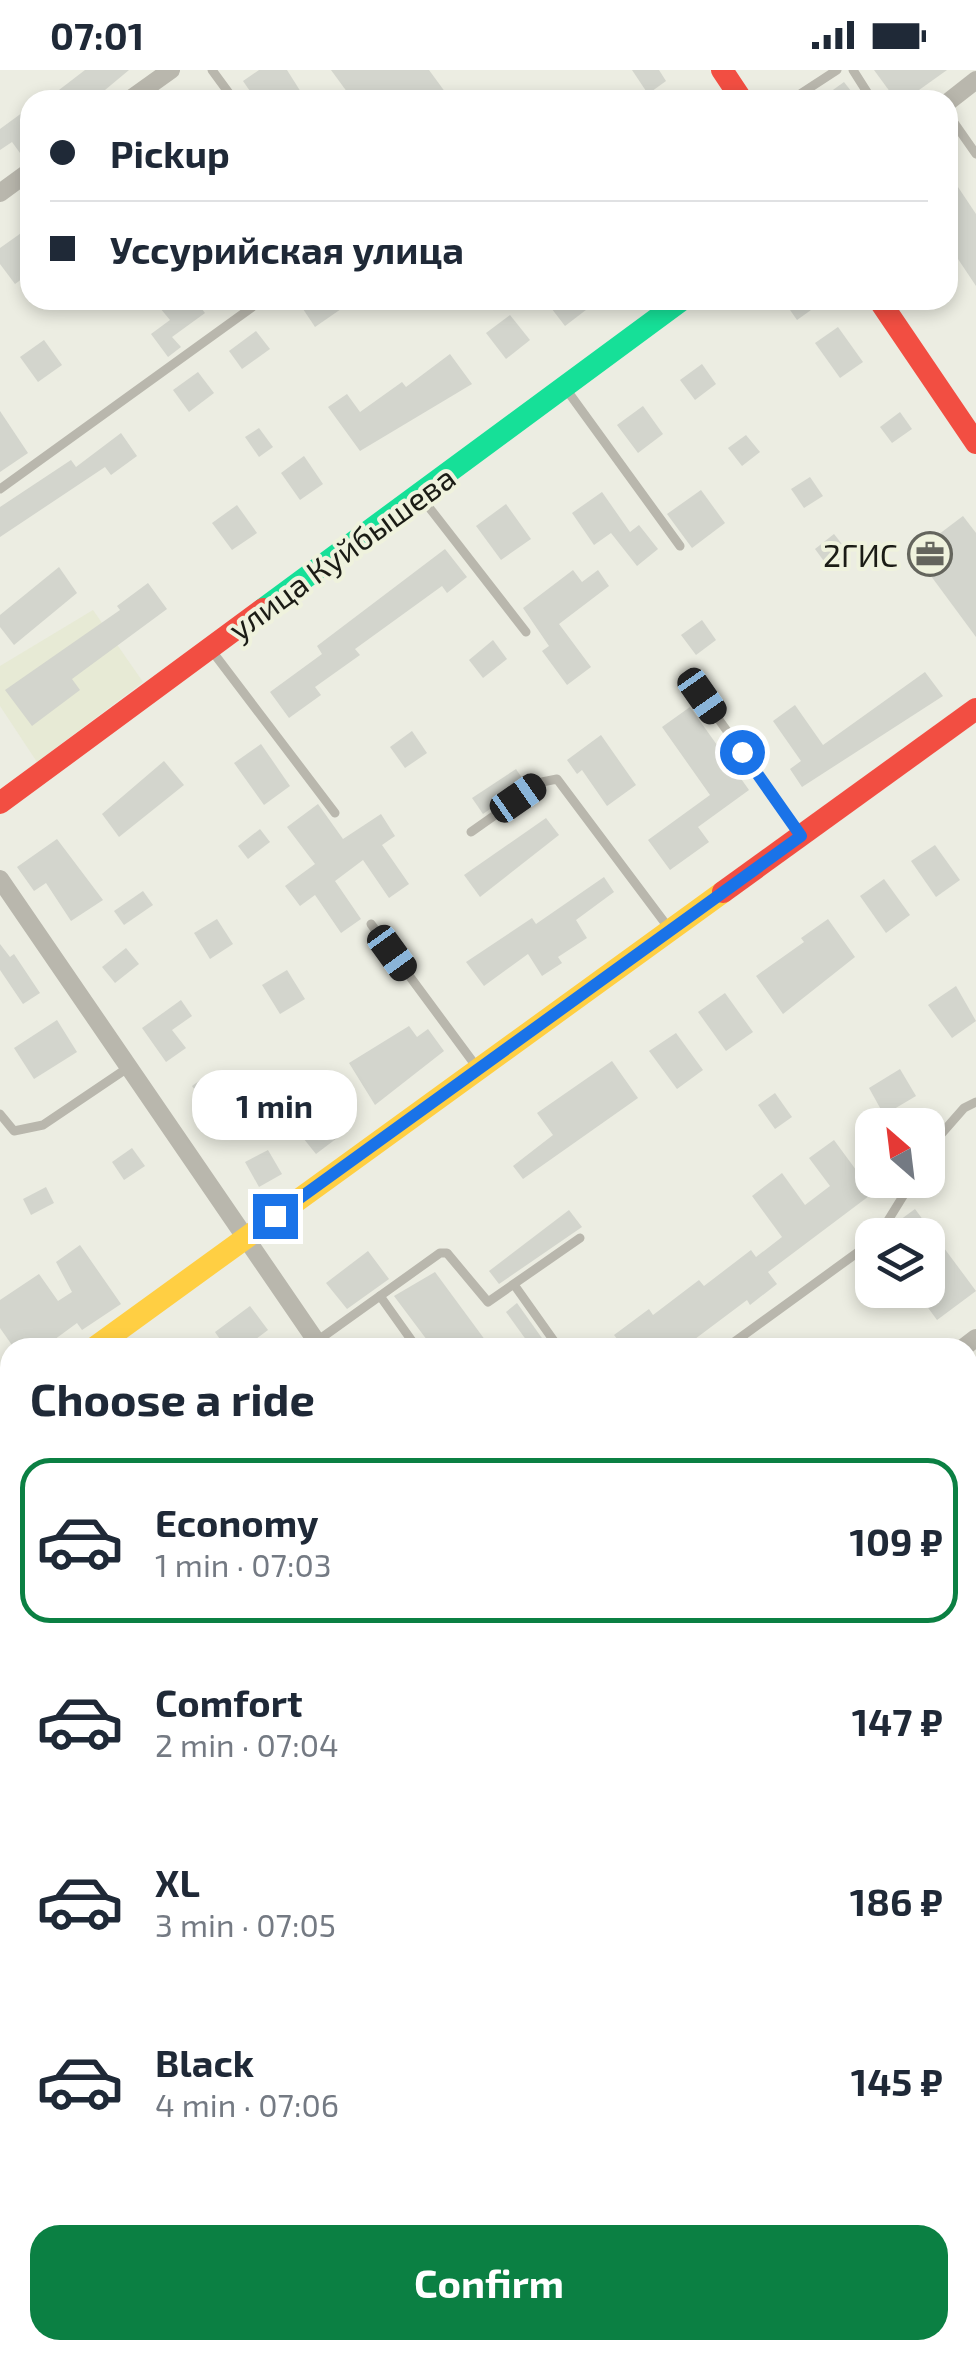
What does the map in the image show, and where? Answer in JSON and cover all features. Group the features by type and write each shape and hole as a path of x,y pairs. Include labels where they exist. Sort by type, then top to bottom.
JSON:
{"main road":[{"name":"улица Куйбышева","path":"0,804 668,310"},
{"path":"887,310 976,443"},
{"path":"108,1338 976,709"}],"street":[{"path":"143,90 171,70"},
{"path":"0,879 315,1338"}],"lane":[{"path":"806,90 837,70"},
{"path":"958,128 976,154"},
{"path":"0,489 248,310"},
{"path":"564,387 680,546"},
{"path":"419,495 526,632"},
{"path":"211,649 335,813"},
{"path":"702,696 801,836"},
{"path":"471,832 542,782 557,779 670,930"},
{"path":"370,924 477,1068"},
{"path":"0,1114 14,1131 43,1124 129,1067"},
{"path":"945,1130 964,1108 976,1102"},
{"path":"327,1338 440,1253 447,1253 488,1302 580,1238"},
{"path":"740,1338 855,1254"},
{"path":"515,1286 553,1338"},
{"path":"380,1296 410,1338"}],"shaded area":[{"path":"93,610 143,682 37,762 0,706 0,666"}],"building":[{"path":"85,70 129,70 105,90 59,90"},
{"path":"259,70 287,70 300,90 249,90 243,81"},
{"path":"331,70 429,70 444,90 346,90"},
{"path":"632,70 659,70 666,81 654,90 645,90"},
{"path":"874,70 947,70 919,90 889,90"},
{"path":"844,82 850,90 833,90"},
{"path":"20,114 20,153 12,142 0,150 0,129"},
{"path":"958,187 976,214 976,286 958,259"},
{"path":"20,234 20,280 15,284 0,264 0,248"},
{"path":"162,310 205,313 172,337 181,347 168,357 151,334 170,320"},
{"path":"304,310 340,310 315,327"},
{"path":"553,310 586,310 565,326"},
{"path":"790,310 811,310 797,320"},
{"path":"510,315 530,340 506,359 486,333"},
{"path":"838,327 863,362 840,378 815,343"},
{"path":"256,331 270,349 242,369 229,351"},
{"path":"44,340 62,365 38,382 20,357"},
{"path":"450,354 472,384 360,451 328,407 347,394 360,412 402,382 406,387"},
{"path":"702,364 716,384 695,400 680,380"},
{"path":"198,372 214,393 189,412 173,390"},
{"path":"643,406 663,434 638,453 617,425"},
{"path":"0,411 28,453 0,472"},
{"path":"900,412 912,429 892,443 880,427"},
{"path":"259,428 273,447 259,457 245,437"},
{"path":"121,433 137,456 111,475 105,467 0,537 0,507 71,460 76,467"},
{"path":"746,435 760,452 742,466 728,448"},
{"path":"304,456 323,484 300,500 281,473"},
{"path":"810,477 823,496 804,508 791,489"},
{"path":"701,490 725,523 692,548 667,514"},
{"path":"602,492 630,532 639,525 658,549 637,566 611,533 594,545 572,513"},
{"path":"506,504 531,539 501,560 476,526"},
{"path":"237,505 257,533 232,550 212,523"},
{"path":"963,516 976,533 976,637 914,553"},
{"path":"834,534 849,553 829,568 815,549"},
{"path":"445,549 467,577 447,593 442,586 355,649 360,655 315,687 321,695 289,718 270,692 322,654 317,646"},
{"path":"59,567 77,593 14,645 0,627 0,615"},
{"path":"573,570 582,582 598,570 609,586 559,624 591,667 567,685 542,651 549,646 523,608"},
{"path":"148,583 167,609 72,679 80,690 32,726 5,690 120,610 117,606"},
{"path":"702,620 716,640 696,655 681,635"},
{"path":"493,640 507,659 483,678 469,660"},
{"path":"925,672 943,696 802,787 790,769 801,761 773,721 795,705 823,745"},
{"path":"690,707 749,790 698,827 709,842 670,870 648,840 710,795 662,727"},
{"path":"412,731 427,753 405,768 390,747"},
{"path":"601,735 636,785 607,806 582,770 577,774 567,760"},
{"path":"261,744 290,786 264,805 234,763"},
{"path":"164,761 184,785 119,837 102,814"},
{"path":"516,769 526,784 483,814 472,798"},
{"path":"318,804 343,839 381,814 395,836 382,845 409,884 389,898 363,860 335,881 361,919 341,933 315,895 300,906 285,886 315,864 287,827"},
{"path":"546,818 559,835 480,897 464,875"},
{"path":"260,829 270,842 248,859 238,846"},
{"path":"57,839 103,900 71,921 46,883 34,891 17,867"},
{"path":"935,845 960,880 936,897 911,861"},
{"path":"604,877 614,892 576,920 587,938 558,957 562,963 542,976 528,954 484,986 466,962 532,918 536,924"},
{"path":"884,879 910,915 886,933 860,896"},
{"path":"143,891 153,905 124,925 114,911"},
{"path":"217,919 233,944 210,959 194,933"},
{"path":"828,919 855,957 783,1014 756,976 804,942 801,938"},
{"path":"0,944 10,957 14,954 40,993 23,1004 0,970"},
{"path":"126,948 139,964 115,983 102,967"},
{"path":"287,970 305,999 280,1014 262,985"},
{"path":"956,986 976,1021 952,1038 928,1005"},
{"path":"725,993 753,1032 726,1051 698,1012"},
{"path":"181,1000 192,1016 172,1030 186,1048 166,1062 142,1028"},
{"path":"57,1020 77,1052 34,1079 14,1048"},
{"path":"409,1026 417,1037 428,1029 444,1051 375,1105 349,1063"},
{"path":"676,1033 703,1070 677,1089 649,1051"},
{"path":"612,1061 638,1098 523,1179 513,1166 553,1135 537,1113"},
{"path":"900,1069 916,1096 896,1108 880,1108 869,1088"},
{"path":"211,1072 224,1090 205,1104 192,1086"},
{"path":"775,1093 792,1117 775,1129 758,1105"},
{"path":"320,1108 341,1135 316,1154 295,1128"},
{"path":"834,1140 855,1169 855,1198 866,1198 768,1272 777,1284 750,1305 747,1300 696,1338 614,1335 649,1309 653,1315 699,1280 704,1286 751,1250 756,1257 782,1237 752,1196 782,1173 805,1205 830,1186 809,1158"},
{"path":"132,1148 145,1166 124,1180 112,1162"},
{"path":"268,1150 282,1174 259,1187 245,1162"},
{"path":"46,1187 54,1203 31,1215 23,1199"},
{"path":"915,1209 922,1218 903,1218"},
{"path":"569,1210 582,1227 499,1284 489,1271"},
{"path":"80,1245 121,1304 82,1330 77,1323 57,1338 7,1338 0,1328 0,1300 39,1274 58,1301 72,1292 56,1262"},
{"path":"945,1249 976,1291 937,1320 928,1308 945,1308"},
{"path":"368,1251 389,1279 347,1309 326,1283"},
{"path":"435,1272 484,1338 426,1338 394,1296"},
{"path":"517,1303 542,1338 525,1338 506,1312"},
{"path":"250,1306 268,1330 257,1338 219,1338 215,1332"}],"traffic: fast":[{"path":"263,609 668,310"}],"traffic: slow":[{"path":"108,1338 723,892"}],"traffic: jam":[{"path":"722,70 735,90"},
{"path":"886,310 976,443"},
{"path":"0,803 263,609"},
{"path":"723,892 976,709"}],"place":[{"name":"2ГИС","path":"930,554"}],"route":[{"path":"275,1216 801,836 742,752"}]}
